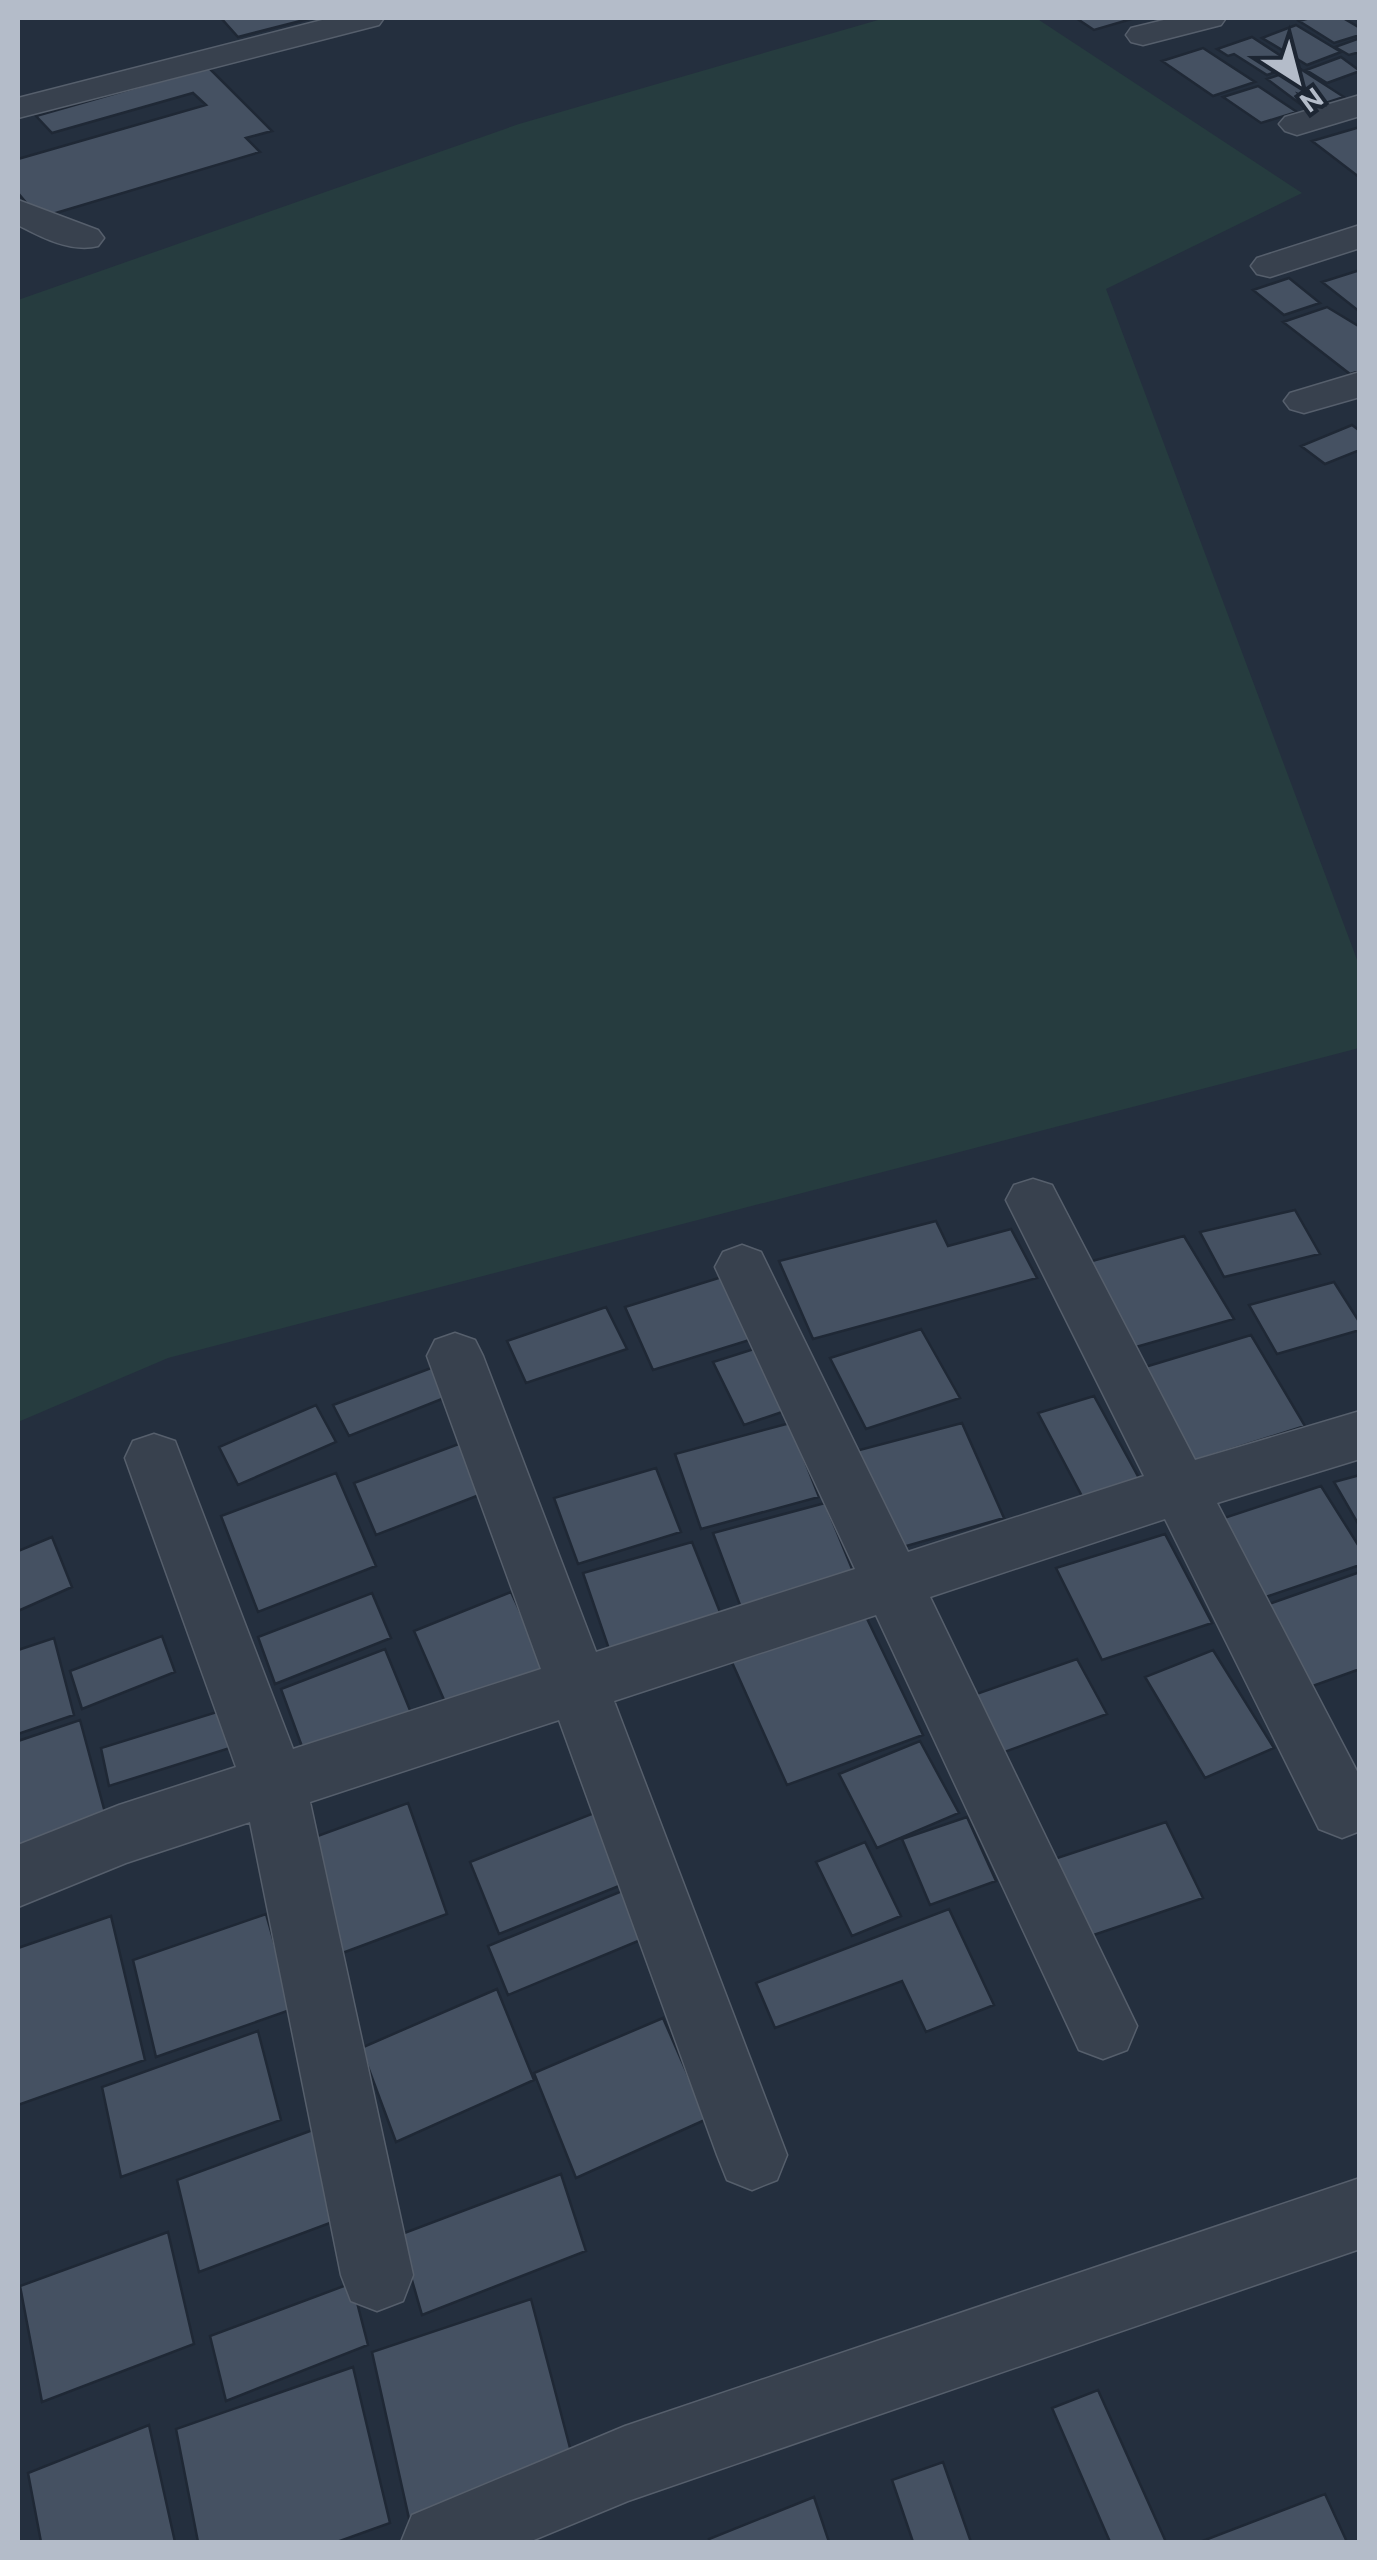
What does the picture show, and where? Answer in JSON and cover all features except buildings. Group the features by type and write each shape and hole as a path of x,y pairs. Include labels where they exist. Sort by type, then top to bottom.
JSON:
{"street":[{"path":"18,108 367,18"},
{"path":"1143,35 1209,18"},
{"path":"1296,124 1360,105"},
{"path":"18,211 56,230 84,238"},
{"path":"1270,266 1360,236"},
{"path":"1304,401 1360,384"},
{"path":"1033,1200 1342,1808"},
{"path":"742,1267 1103,2026"},
{"path":"455,1356 752,2155"},
{"path":"18,1876 118,1836 274,1784 1180,1489 1360,1435"},
{"path":"154,1458 274,1784 377,2275"},
{"path":"439,2542 625,2464 1360,2213"}],"green space":[{"path":"885,18 1036,18 1302,193 1106,289 1359,965 1359,1048 168,1358 18,1422 18,300 519,124"}]}
